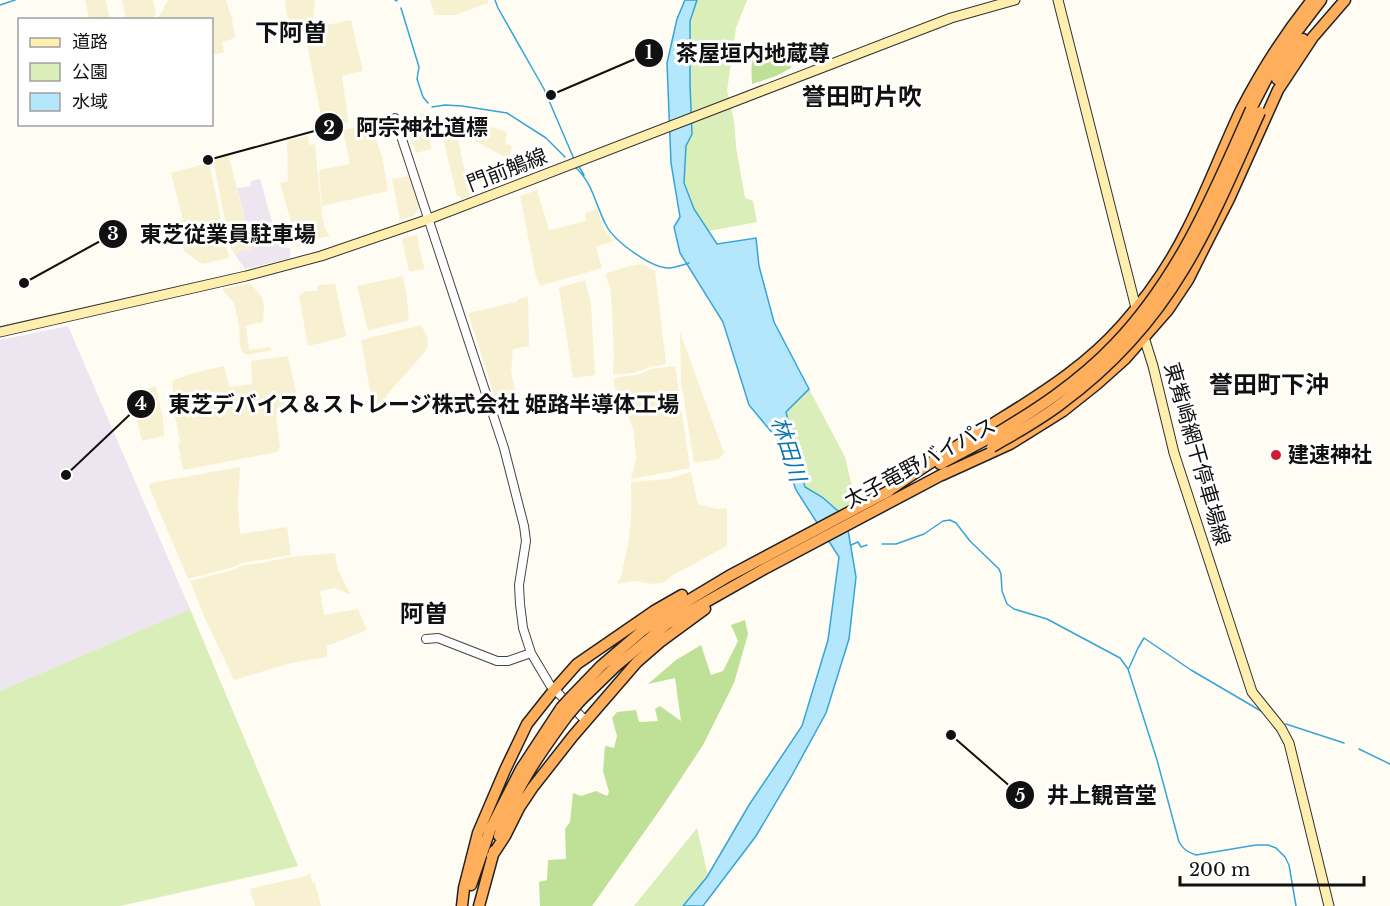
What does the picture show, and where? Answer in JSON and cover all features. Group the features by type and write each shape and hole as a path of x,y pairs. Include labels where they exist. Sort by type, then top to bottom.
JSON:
{"highway":[{"path":"989,442 1030,432 1063,411 1125,358 1168,310 1188,280 1231,194 1270,57 1312,0"},
{"name":"太子竜野バイパス","path":"577,698 668,624 764,563 866,509 942,475 1075,380 1114,345 1164,283 1192,236 1254,113 1279,56 1321,0"},
{"name":"太子竜野バイパス","path":"1254,113 1308,32 1342,2"},
{"path":"989,442 1040,394 1084,361 1123,324 1136,308 1174,255 1217,163 1254,113"},
{"path":"1217,163 1231,194"},
{"path":"1185,234 1215,226"},
{"name":"太子竜野バイパス","path":"866,509 884,494 989,442"},
{"path":"492,856 533,787 637,662 764,563"},
{"name":"太子竜野バイパス","path":"466,906 490,830 521,769 601,666 642,631 674,609 729,576 764,563"},
{"path":"462,906 464,888 478,833 527,724 554,690 577,664 654,611 692,590 729,576"},
{"name":"太子竜野バイパス","path":"479,906 504,819 524,778 565,712"}],"main road":[{"name":"門前鵤線","path":"0,332 272,270 321,256 429,219 951,18 1015,0"},
{"name":"東觜崎網干停車場線","path":"1058,0 1174,453 1252,692 1281,728 1289,743 1329,906"}],"street":[{"path":"395,117 504,448 524,526 526,541 519,585 523,628 531,653 540,670 554,690 586,722"},
{"path":"426,639 438,638 497,661 508,661 531,653"}],"shaded area":[{"path":"85,0 106,0 110,18 89,18"},
{"path":"122,0 153,0 156,14 153,18 126,18"},
{"path":"168,0 226,0 235,38 222,42 224,52 213,55 213,18 159,18"},
{"path":"285,0 315,0 313,20 310,24 289,27"},
{"path":"430,0 488,0 488,3 455,15 435,15"},
{"path":"351,20 363,71 342,76 347,123 323,127 305,33 307,29"},
{"path":"424,113 432,149 416,153 404,124 406,118"},
{"path":"472,121 507,132 505,143 512,146 509,159 458,132 457,123"},
{"path":"367,125 372,127 382,156 388,191 322,206 319,170 350,164 343,130"},
{"path":"446,128 448,132 457,134 470,196 461,200 460,196 457,196 441,130"},
{"path":"308,136 309,145 315,144 322,215 325,228 330,236 313,239 298,247 280,183 288,181 287,140"},
{"path":"228,153 252,248 251,251 241,251 235,255 230,246 214,164 211,159"},
{"path":"207,163 210,166 227,251 230,256 202,264 184,251 176,221 183,220 171,173"},
{"path":"409,176 420,207 414,216 400,220 392,179"},
{"path":"260,179 279,247 290,248 290,258 245,269 235,255 241,251 251,251 252,248 237,188 251,186 251,181"},
{"path":"537,190 549,230 586,221 585,213 597,209 604,229 613,241 596,247 602,268 540,286 536,277 520,196"},
{"path":"417,234 425,269 409,272 402,239"},
{"path":"643,264 655,271 666,363 634,373 613,375 612,309 610,288 605,274"},
{"path":"403,276 409,320 368,331 357,286"},
{"path":"585,280 591,303 595,375 573,378 559,288"},
{"path":"250,283 262,297 264,306 263,322 246,326 249,350 270,347 272,350 248,355 242,352 240,345 239,325 234,303 222,289"},
{"path":"335,284 346,335 308,346 299,296 306,291 317,291 318,285"},
{"path":"528,296 529,346 513,349 511,371 516,396 497,404 468,313 516,302"},
{"path":"421,325 427,336 428,345 425,352 374,413 361,340"},
{"path":"68,326 190,609 0,691 0,340"},
{"path":"680,332 724,453 719,459 694,463 681,381"},
{"path":"288,356 300,410 276,414 280,448 277,452 183,470 172,381 193,373 224,366 229,387 252,384 251,361"},
{"path":"675,366 690,468 631,479 636,459 634,432 625,407 615,389 614,378"},
{"path":"156,386 164,436 142,441 131,394"},
{"path":"240,467 238,503 240,534 287,527 291,555 242,563 188,579 149,487 151,483"},
{"path":"691,472 698,504 717,509 727,508 727,546 663,583 634,581 617,584 621,577 629,539 631,482 668,479"},
{"path":"335,553 338,570 351,595 335,588 320,591 324,615 358,609 367,630 327,646 327,657 291,663 234,680 190,581 233,570 243,565 290,557"},
{"path":"310,873 321,906 255,906 250,889 306,876"}],"green space":[{"path":"697,0 747,0 736,28 727,91 734,120 745,198 753,201 757,222 709,231 694,209 684,183 686,146 692,134 690,21"},
{"path":"765,42 781,43 789,48 792,57 791,68 752,84 754,55"},
{"path":"809,389 845,457 858,512 846,518 822,497 806,487 786,412"},
{"path":"190,609 298,866 120,906 0,906 0,691"},
{"path":"745,620 748,634 734,683 703,745 592,906 540,906 539,882 547,880 548,860 566,859 565,829 570,822 573,793 581,796 596,791 607,796 609,792 603,771 605,746 614,748 617,736 612,718 617,712 636,710 639,722 658,721 655,709 660,706 681,721 675,678 648,684 676,660 701,645 711,675 723,671 738,641 731,625"},
{"path":"697,828 708,876 682,906 634,906"}],"water":[{"name":"林田川","path":"685,0 697,0 690,21 692,134 686,146 684,183 694,209 717,244 756,238 759,266 774,322 809,389 786,412 805,487 822,497 846,518 856,577 849,639 826,713 756,836 703,906 683,906 707,877 749,805 802,726 828,640 839,557 796,490 779,441 749,405 723,322 680,253 674,227 680,217 671,163 667,63 677,19"}],"waterway":[{"path":"0,5 15,0"},
{"path":"495,0 544,89 574,159"},
{"path":"401,8 419,67 417,79 423,97 428,103"},
{"path":"432,107 462,106 507,113 546,138 565,157"},
{"path":"578,165 584,175"},
{"path":"575,167 590,187 606,225 625,246 644,259 662,267 670,268 689,263"},
{"path":"882,544 896,544 924,534 943,521 950,520 956,523 970,541 999,569 1002,591 1007,604 1014,609 1047,619 1120,658 1128,669 1157,760 1179,842 1186,850 1196,855 1256,845 1276,848 1289,865 1296,906"},
{"path":"851,545 858,542 861,547 867,545"},
{"path":"1129,668 1144,638 1191,670 1261,711"},
{"path":"1286,724 1344,743"},
{"path":"1359,749 1390,764"}],"place":[{"name":"茶屋垣内地蔵尊","path":"551,95"},
{"name":"阿宗神社道標","path":"208,160"},
{"name":"東芝従業員駐車場","path":"24,283"},
{"name":"建速神社","path":"1276,455"},
{"name":"東芝デバイス＆ストレージ株式会社 姫路半導体工場","path":"66,475"},
{"name":"井上観音堂","path":"951,735"}],"district":[{"name":"下阿曽","path":"291,33"},
{"name":"誉田町片吹","path":"862,97"},
{"name":"誉田町下沖","path":"1269,385"},
{"name":"阿曽","path":"424,614"}]}
